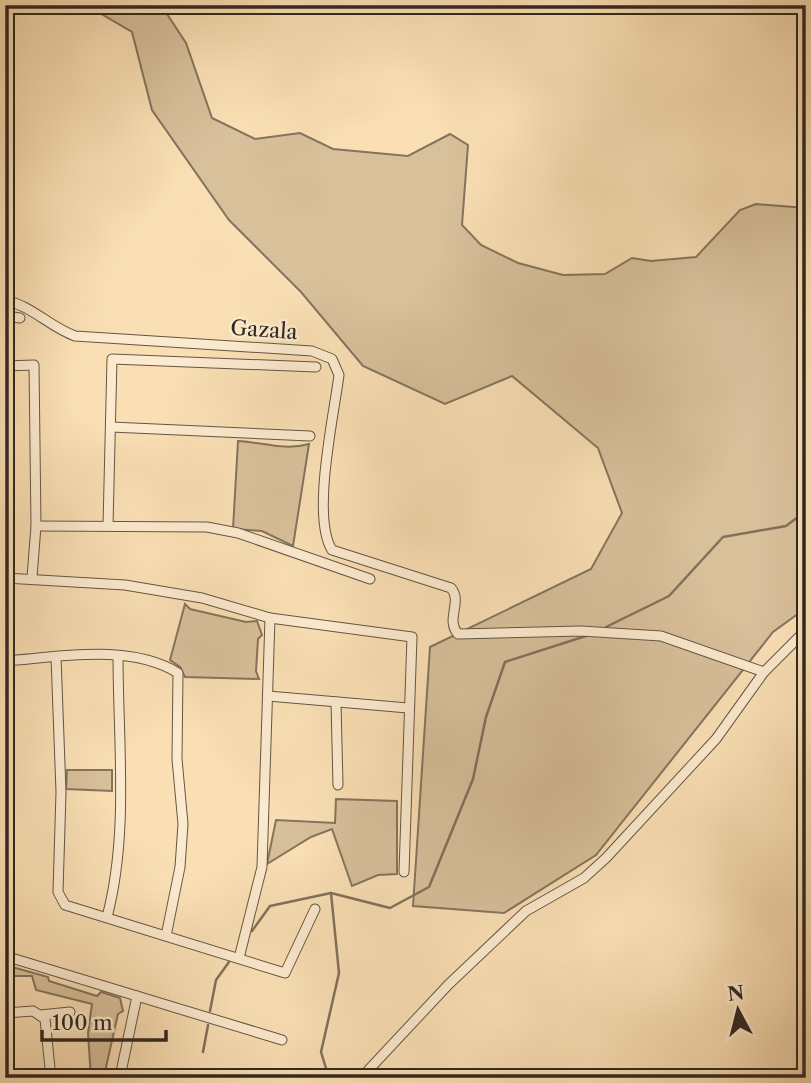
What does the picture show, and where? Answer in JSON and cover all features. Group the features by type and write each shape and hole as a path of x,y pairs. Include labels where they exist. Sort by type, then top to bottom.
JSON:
{"street":[{"name":"Gazala","path":"5,300 26,306 56,327 75,336 312,351 332,359 339,375 322,500 327,542 332,550 451,588 456,597 452,622 458,634 554,631 661,636 764,672"},
{"path":"5,316 20,318"},
{"path":"108,526 112,359 316,367"},
{"path":"5,366 34,365 36,526 32,577"},
{"path":"111,426 310,436"},
{"path":"36,526 178,524 238,533 370,579"},
{"path":"5,578 32,577 125,585 202,598 270,618 412,637 404,872"},
{"path":"239,958 262,867 270,618"},
{"path":"361,1078 448,985 526,911 584,878 606,858 716,738 764,672 806,630"},
{"path":"107,917 114,891 118,849 118,656"},
{"path":"5,661 118,656 165,664 178,673 177,759 183,824 180,867 166,936"},
{"path":"57,657 61,792 58,892 65,905 285,973 315,909"},
{"path":"268,696 408,708"},
{"path":"336,702 338,785"},
{"path":"5,956 282,1040"},
{"path":"137,996 121,1072 142,1078"},
{"path":"5,1013 33,1012 44,1019 51,1078"},
{"path":"40,1015 70,1012"}],"shaded area":[{"path":"86,5 161,5 186,43 212,118 255,139 300,133 333,149 408,156 450,134 468,145 462,225 481,245 518,263 563,275 605,274 632,258 651,261 696,257 740,210 756,204 806,208 806,608 773,632 596,855 504,913 413,906 430,647 591,569 622,513 598,448 512,376 445,404 363,366 301,292 229,220 152,110 132,32"},
{"path":"238,441 282,446 309,444 293,546 262,531 233,529"},
{"path":"185,604 190,609 246,622 257,621 262,635 258,639 256,671 259,679 185,677 180,667 170,660"},
{"path":"67,770 112,770 112,791 66,789"},
{"path":"336,799 397,801 397,874 378,875 352,886 332,829 311,837 267,864 276,820 335,823"},
{"path":"5,965 48,977 49,981 97,996 101,992 120,998 123,1011 118,1014 106,1067 109,1078 91,1078 88,1033 92,1004 36,990 32,976 5,976"}],"waterway":[{"path":"606,627 669,596 723,537 786,526 806,511"},
{"path":"252,931 270,906 331,893 390,908 429,887 473,779 486,717 505,662 589,635"},
{"path":"329,1078 321,1052 339,973 331,893"},
{"path":"210,1011 216,980 229,962"},
{"path":"203,1052 208,1025"}]}
